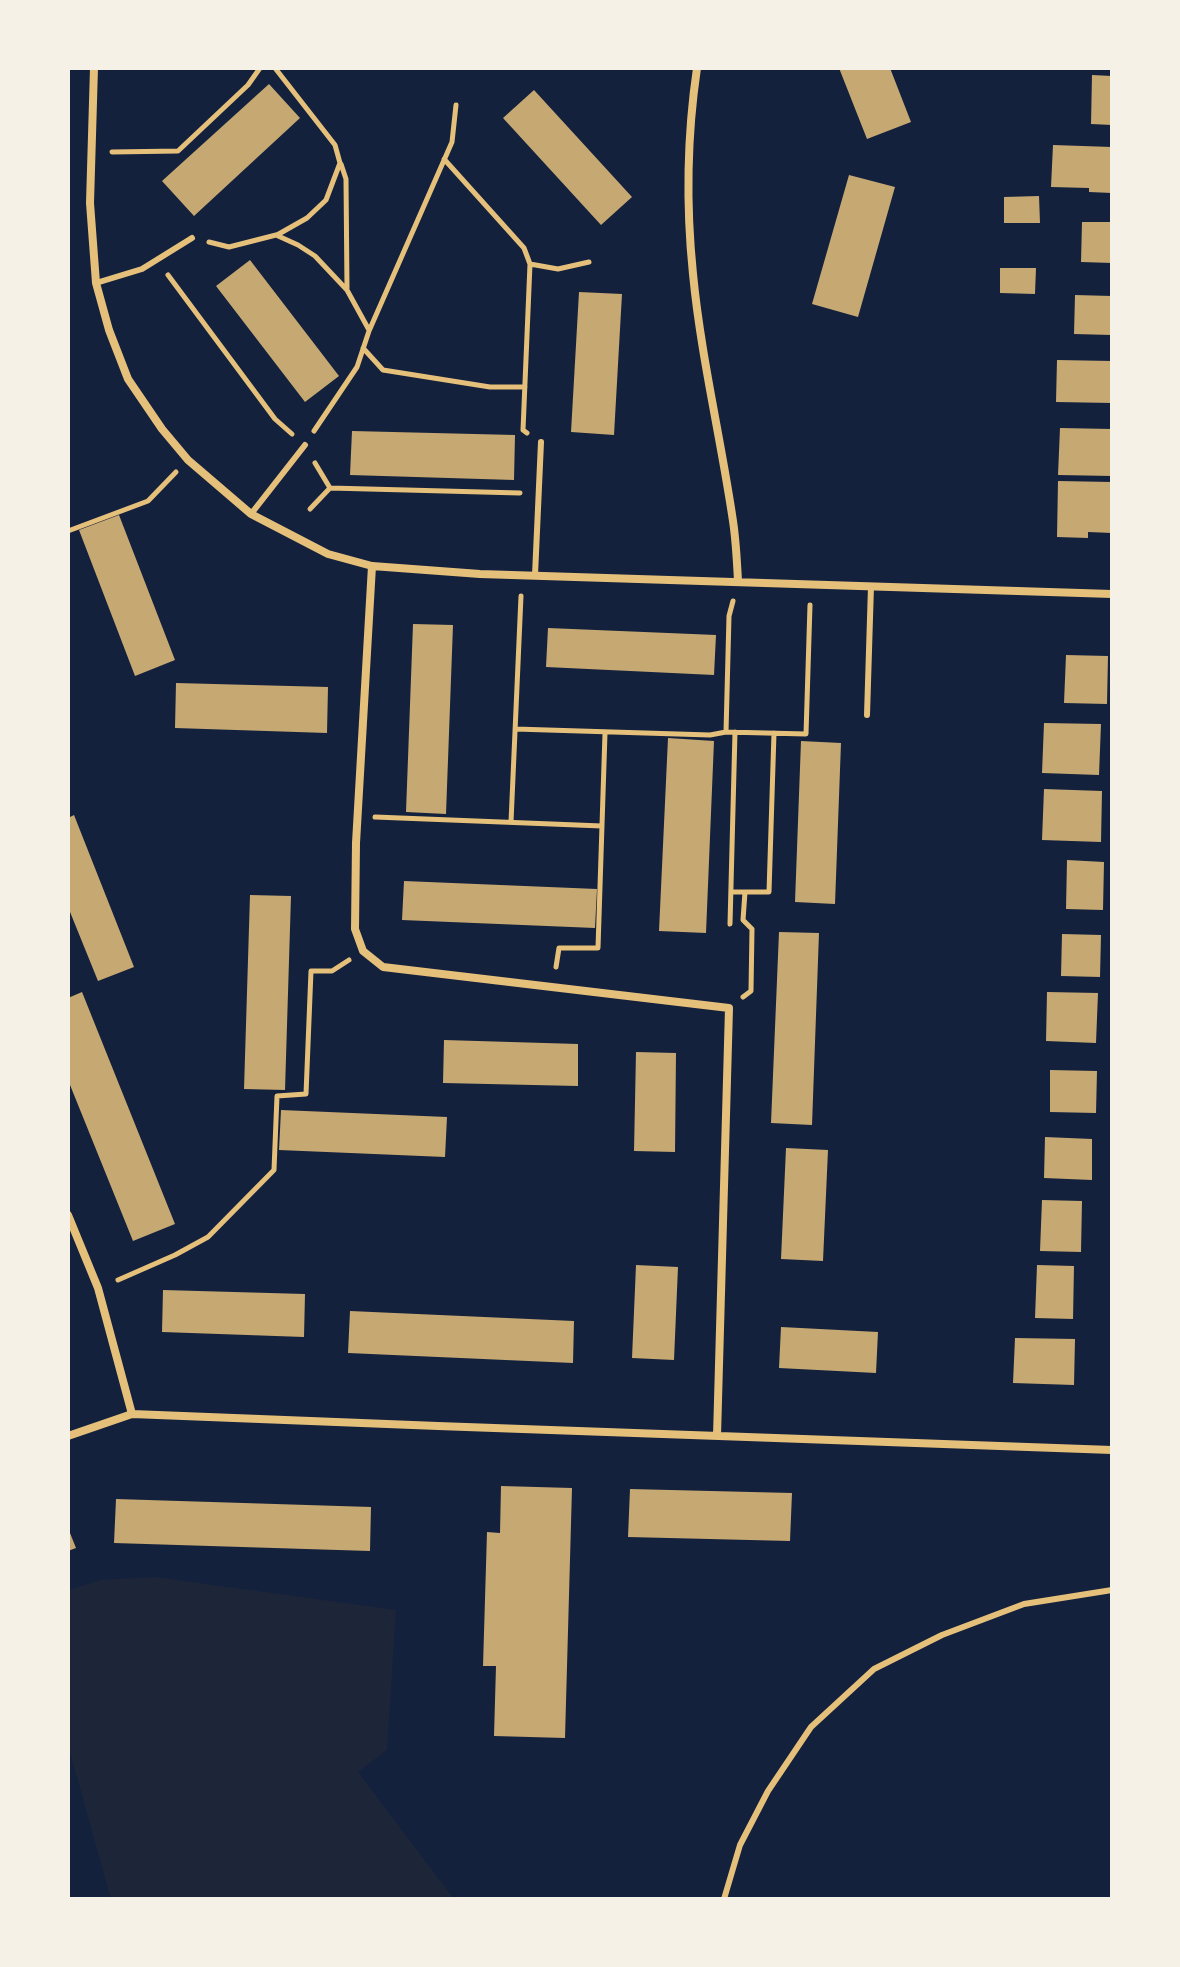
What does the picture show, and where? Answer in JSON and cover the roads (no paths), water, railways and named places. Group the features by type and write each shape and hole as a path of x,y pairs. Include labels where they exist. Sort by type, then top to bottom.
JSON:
{"street":[{"path":"94,68 90,203 96,283 109,330 128,379 162,429 188,460 251,514 328,554 372,566 480,574 1112,594"},
{"path":"697,68 690,148 689,215 693,276 734,523 738,581"},
{"path":"372,566 355,929 363,951 383,967 729,1008 717,1436"},
{"path":"68,1215 98,1288 132,1414"},
{"path":"68,1436 132,1414 1112,1450"}],"lane":[{"path":"96,283 142,269 192,238"},
{"path":"535,575 541,442"},
{"path":"251,514 305,445"},
{"path":"867,715 871,586"},
{"path":"724,1899 740,1845 768,1791 811,1727 874,1669 942,1635 1024,1604 1112,1590"}]}
